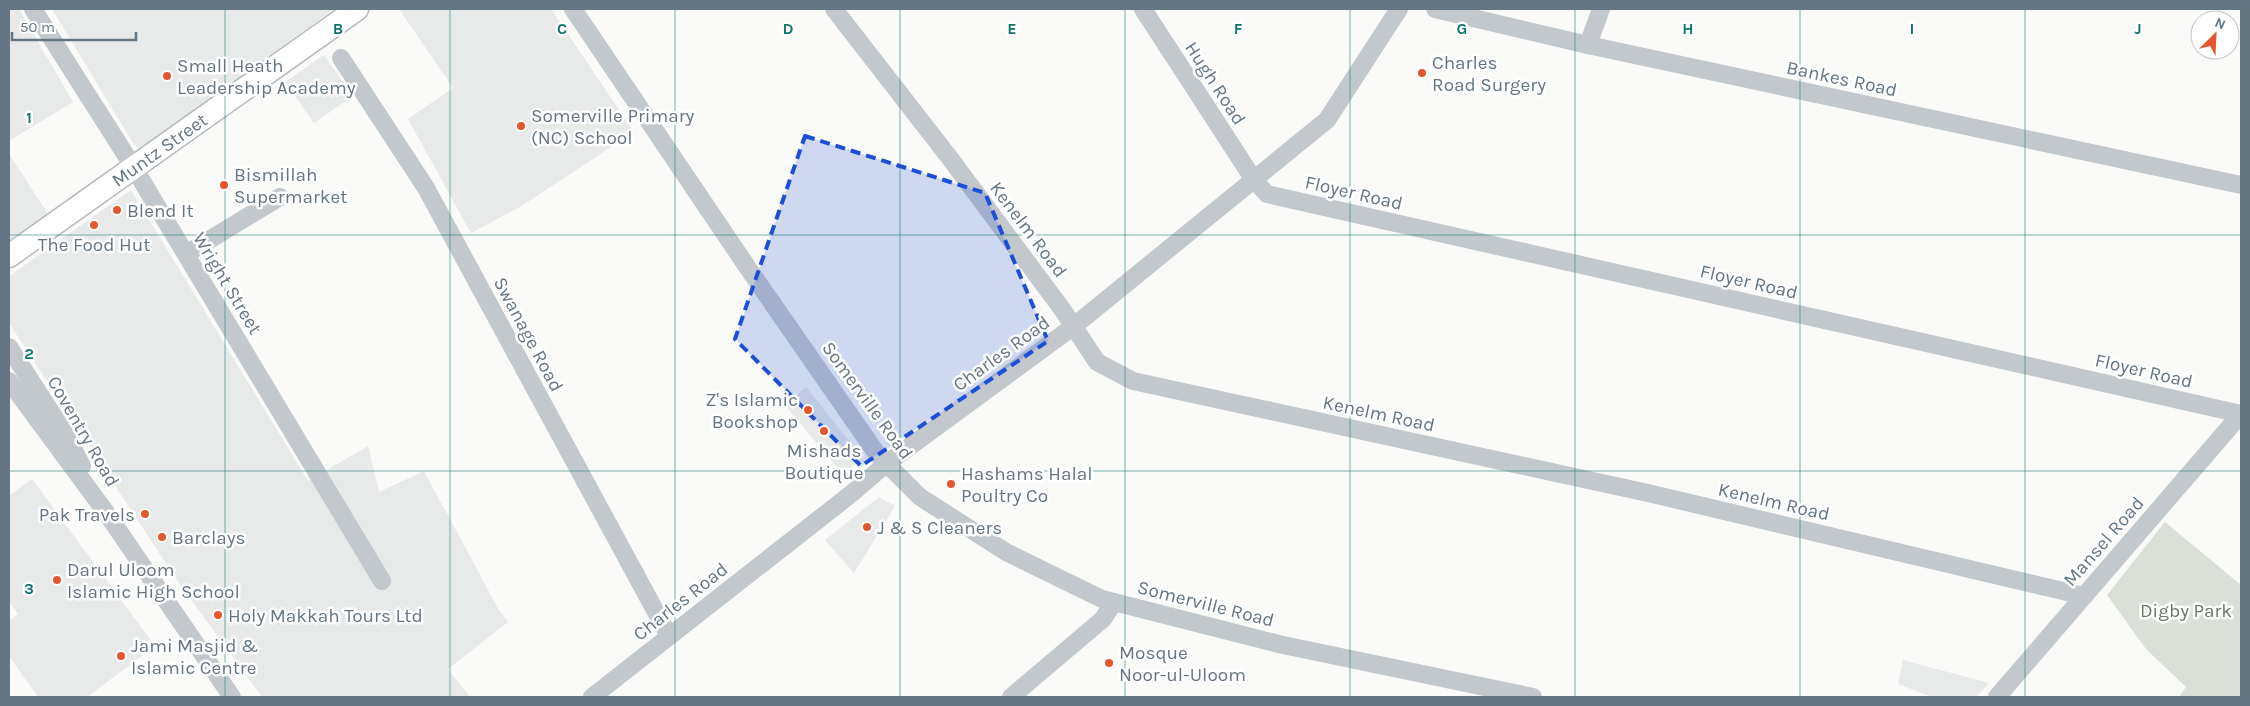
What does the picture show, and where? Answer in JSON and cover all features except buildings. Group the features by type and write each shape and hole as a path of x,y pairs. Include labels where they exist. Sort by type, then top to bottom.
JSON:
{"main road":[{"name":"Muntz Street","path":"9,256 357,9"}],"street":[{"name":"Wright Street","path":"33,9 134,168 382,581"},
{"name":"Somerville Road","path":"573,9 752,274 886,464 920,497 1006,552 1082,590 1114,602 1284,645 1504,694 1533,697"},
{"name":"Kenelm Road","path":"834,9 949,156 1074,326 1097,362 1133,381 1648,493 2084,596"},
{"name":"Hugh Road","path":"1143,9 1254,180"},
{"name":"Charles Road","path":"592,697 844,500 886,464 1074,326 1327,120 1399,9"},
{"name":"Bankes Road","path":"1435,9 1588,45 2241,185"},
{"path":"1588,45 1601,9"},
{"name":"Swanage Road","path":"341,58 426,188 669,636"},
{"name":"Floyer Road","path":"1254,180 1267,194 2241,414"},
{"path":"186,254 280,197"},
{"name":"Coventry Road","path":"9,347 67,438 105,511"},
{"name":"Coventry Road","path":"9,382 105,511 232,697"},
{"name":"Mansel Road","path":"1997,697 2241,414"},
{"path":"1011,697 1103,619 1114,602"}],"highlighted area":[{"path":"805,136 985,193 1048,341 861,466 735,339"}],"shaded area":[{"path":"9,9 19,9 73,102 9,141"},
{"name":"Small Heath Leadership Academy","path":"52,9 334,9 143,147 139,148 133,143"},
{"name":"Somerville Primary (NC) School","path":"399,9 551,9 634,132 520,207 471,233 408,119 453,88"},
{"path":"324,55 353,96 314,123 285,82"},
{"path":"9,154 48,214 9,240"},
{"path":"131,190 308,481 368,446 379,492 424,471 499,610 508,622 448,669 470,697 262,697 176,579 9,323 9,276"},
{"path":"806,387 862,457 843,475 785,405"},
{"name":"Darul Uloom Islamic High School","path":"32,479 155,646 87,697 38,697 9,656 9,621 18,614 9,601 9,496"},
{"path":"879,497 895,506 854,573 825,540"},
{"path":"1903,660 1989,683 1976,697 1932,697 1898,684"}],"green space":[{"name":"Digby Park","path":"2165,522 2241,585 2241,697 2179,697 2186,687 2146,649 2107,595"}],"place":[{"name":"Charles Road Surgery","path":"1422,73"},
{"name":"Small Heath Leadership Academy","path":"167,76"},
{"name":"Somerville Primary (NC) School","path":"521,126"},
{"name":"Bismillah Supermarket","path":"224,185"},
{"name":"Blend It","path":"117,210"},
{"name":"The Food Hut","path":"94,225"},
{"name":"Z's Islamic Bookshop","path":"808,410"},
{"name":"Mishads Boutique","path":"824,431"},
{"name":"Hashams Halal Poultry Co","path":"951,484"},
{"name":"Pak Travels","path":"145,514"},
{"name":"J & S Cleaners","path":"867,527"},
{"name":"Barclays","path":"162,537"},
{"name":"Darul Uloom Islamic High School","path":"57,580"},
{"name":"Holy Makkah Tours Ltd","path":"218,615"},
{"name":"Jami Masjid & Islamic Centre","path":"121,656"},
{"name":"Mosque Noor-ul-Uloom","path":"1109,663"}]}
